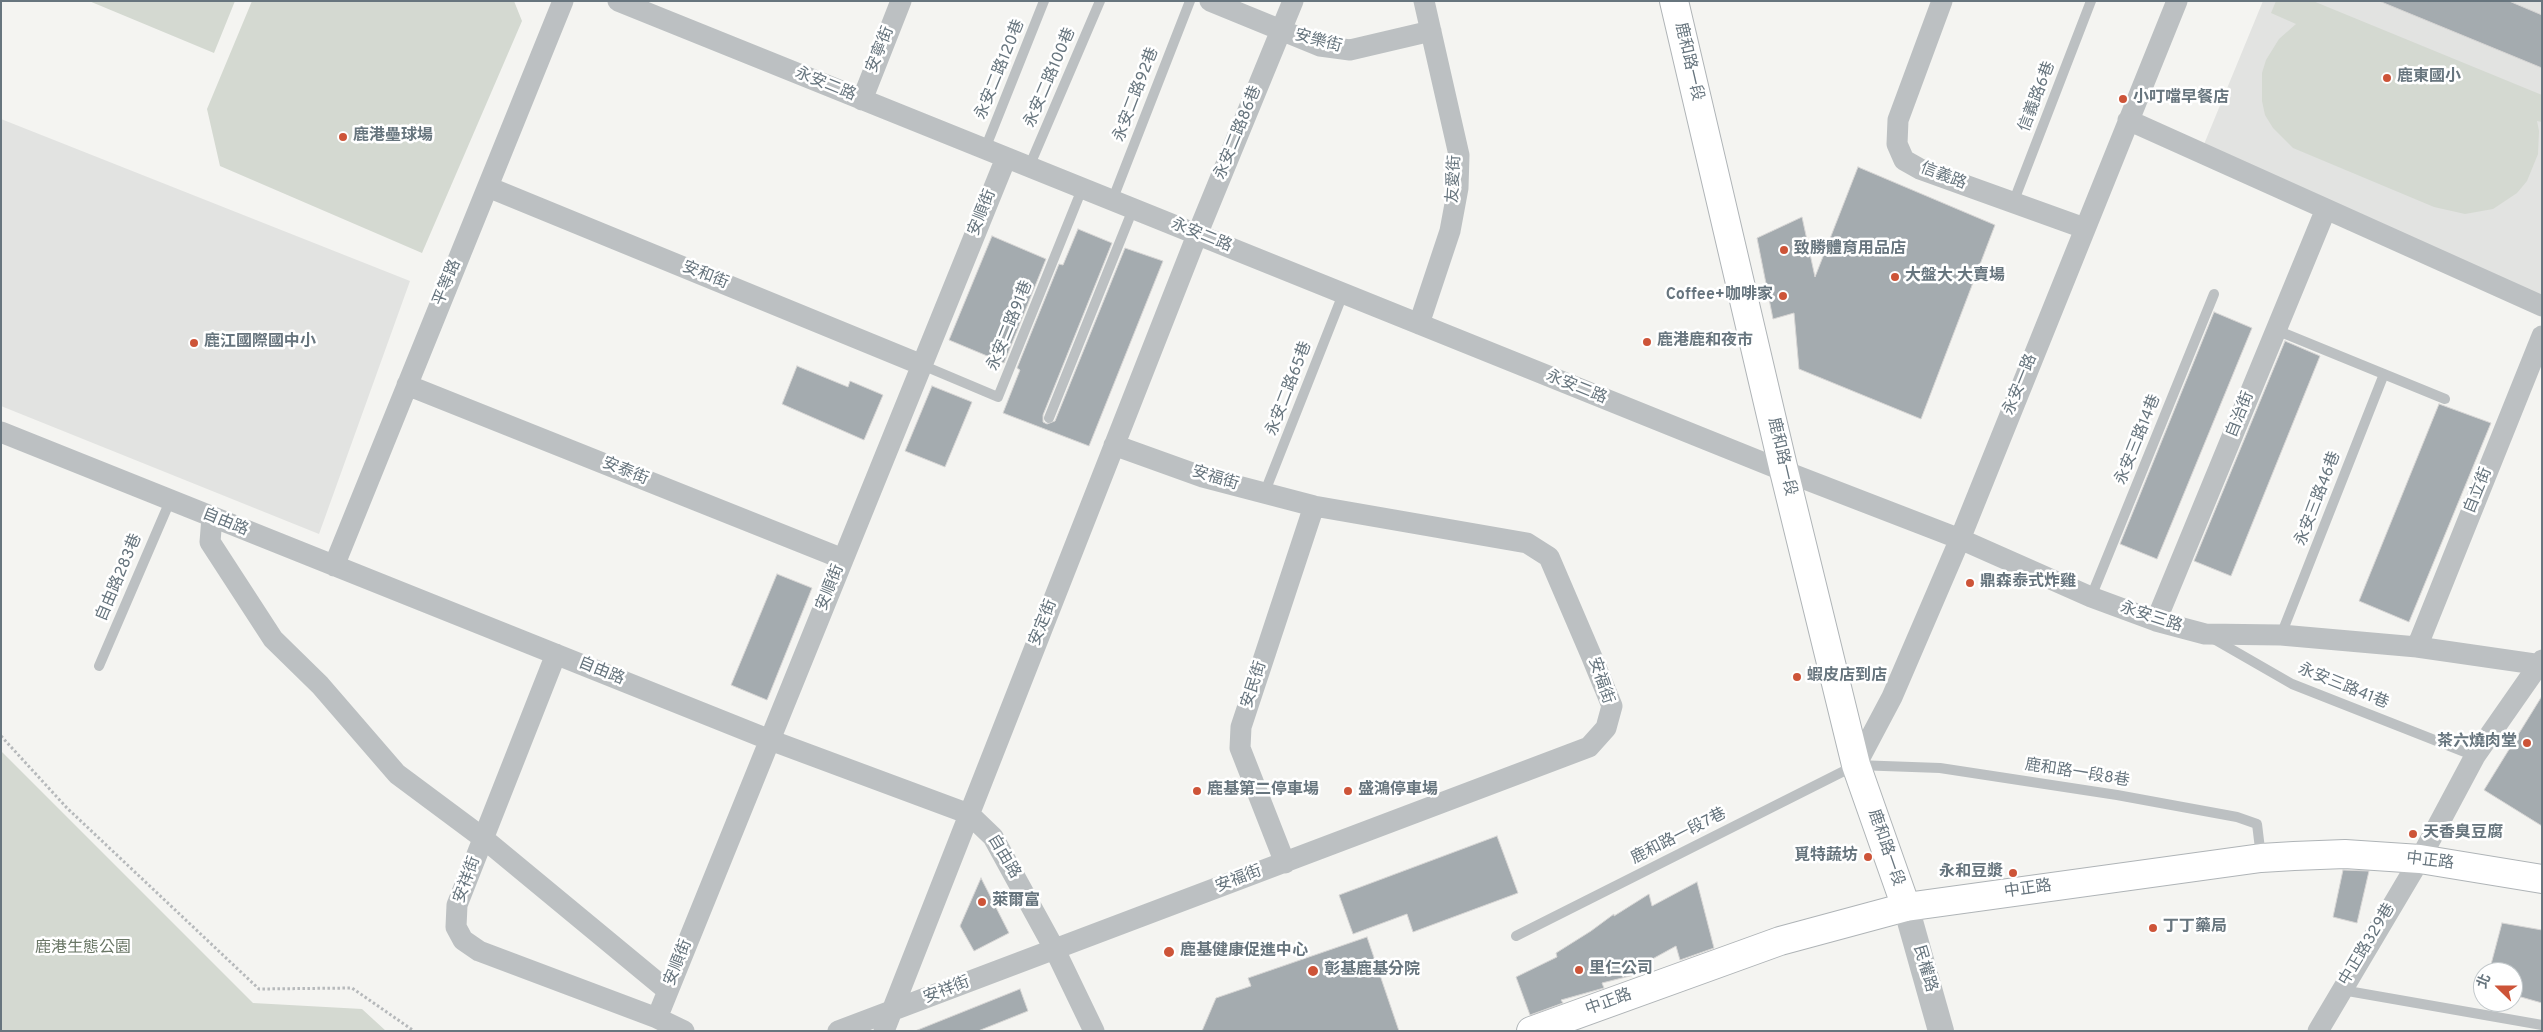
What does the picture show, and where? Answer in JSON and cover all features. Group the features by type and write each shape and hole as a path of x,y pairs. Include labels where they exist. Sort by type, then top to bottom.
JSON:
{"main road":[{"name":"鹿和路一段","path":"1674,1 1784,471 1856,764 1906,907"},
{"name":"中正路","path":"1531,1031 1780,941 1906,907 2261,858 2345,854 2420,859 2542,879"}],"street":[{"name":"平等路","path":"334,566 563,1"},
{"name":"永安二路","path":"618,1 1784,471"},
{"name":"安寧街","path":"862,100 901,1"},
{"name":"安樂街","path":"1210,1 1281,32 1320,46 1350,50 1431,31"},
{"name":"永安二路86巷","path":"1197,235 1293,1"},
{"name":"友愛街","path":"1418,324 1450,231 1458,188 1459,155 1424,1"},
{"name":"信義路","path":"1942,1 1898,120 1897,144 1904,160 1920,169 2084,228"},
{"name":"永安一路","path":"1856,764 1892,697 1960,539 2177,1"},
{"path":"2128,120 2542,306"},
{"name":"安順街","path":"657,1018 1006,158"},
{"name":"安和街","path":"488,187 922,365"},
{"name":"自治街","path":"2156,621 2326,209"},
{"name":"安定街","path":"887,1021 1197,235"},
{"name":"自立街","path":"2417,647 2542,336"},
{"name":"安泰街","path":"407,385 843,559"},
{"name":"自由路","path":"1,432 770,740 969,814 993,837 1055,950 1094,1031"},
{"name":"安福街","path":"1055,950 1589,748 1606,728 1612,706 1549,557 1527,543 1314,506 1203,476 1114,444"},
{"name":"永安三路","path":"1784,471 1960,539 2091,597 2156,621 2205,634 2281,635 2417,647 2541,663"},
{"name":"安民街","path":"1285,862 1240,748 1241,727 1314,506"},
{"path":"212,518 210,542 273,639 320,685 397,774 483,838 668,991"},
{"name":"安祥街","path":"556,654 457,905 456,927 463,940 479,951 657,1018 684,1031"},
{"name":"中正路329巷","path":"2318,1031 2420,859 2475,756 2541,663"},
{"name":"民權路","path":"1906,907 1942,1031"},
{"name":"安祥街","path":"838,1031 887,1021 1055,950"}],"lane":[{"name":"永安二路120巷","path":"985,149 1044,1"},
{"name":"永安二路100巷","path":"1029,167 1100,1"},
{"name":"永安二路92巷","path":"1112,200 1190,1"},
{"name":"信義路6巷","path":"2013,203 2091,1"},
{"name":"永安二路91巷","path":"922,365 998,397 1082,189"},
{"path":"1050,418 1133,209"},
{"name":"永安二路65巷","path":"1264,494 1343,294"},
{"name":"永安三路14巷","path":"2091,597 2214,294"},
{"path":"2276,330 2445,399"},
{"name":"永安三路46巷","path":"2281,635 2384,374"},
{"name":"自由路283巷","path":"99,666 170,501"},
{"name":"永安三路41巷","path":"2205,634 2292,684 2475,756"},
{"name":"鹿和路一段8巷","path":"1856,764 1940,768 2116,795 2237,817 2257,824 2261,858"},
{"name":"鹿和路一段7巷","path":"1516,936 1856,764"},
{"path":"2341,990 2542,1025"}],"path":[{"path":"1,736 67,808 259,989 352,988 414,1031"}],"shaded area":[{"name":"鹿東國小","path":"2263,1 2542,1 2542,295 2200,154"},
{"name":"鹿江國際國中小","path":"1,119 410,281 319,534 1,406"}],"green space":[{"path":"89,1 235,1 214,53"},
{"name":"鹿港壘球場","path":"252,1 514,1 522,21 422,253 220,166 207,109"},
{"path":"2276,1 2313,1 2542,95 2542,122 2537,121 2539,131 2538,154 2527,181 2517,193 2493,209 2465,214 2434,207 2293,148 2273,128 2265,115 2262,101 2262,73 2266,60 2279,39 2296,24 2271,13"},
{"name":"鹿港生態公園","path":"1,751 253,1003 362,1009 386,1031 1,1031"}],"building":[{"path":"2379,1 2509,1 2542,15 2542,68"},
{"name":"大盤大 大賣場","path":"1858,167 1995,225 1921,419 1799,369 1794,313 1773,319 1757,238 1802,217 1815,277"},
{"path":"1078,229 1112,243 1043,415 1043,422 1047,424 1055,421 1125,248 1163,261 1089,446 1003,413 1020,370 1017,368 1059,264 1063,265"},
{"path":"992,236 1046,259 1004,363 949,340"},
{"path":"2214,312 2252,328 2157,559 2120,544"},
{"path":"2285,341 2320,356 2231,576 2194,561"},
{"path":"797,366 848,387 850,381 883,395 864,440 782,404"},
{"path":"932,386 972,402 945,467 905,451"},
{"path":"2439,404 2491,423 2409,622 2359,601"},
{"path":"777,574 812,588 767,700 731,685"},
{"name":"茶六燒肉堂","path":"2542,696 2542,826 2484,790"},
{"path":"1497,836 1518,893 1413,932 1407,914 1353,934 1339,895"},
{"path":"2343,870 2369,871 2357,923 2333,917"},
{"name":"萊爾富","path":"981,878 1009,933 974,951 960,926"},
{"path":"1697,882 1714,948 1680,960 1676,946 1636,968 1638,974 1602,983 1604,988 1561,1000 1563,1003 1530,1015 1516,977 1557,957 1556,953 1614,914 1614,916 1649,894 1652,906"},
{"path":"2502,923 2542,930 2542,1003 2523,998 2523,962 2492,962"},
{"name":"彰基鹿基分院","path":"1367,937 1399,1031 1202,1031 1216,998 1251,986 1248,978"},
{"path":"1020,989 1028,1011 978,1031 915,1031"}],"place":[{"name":"鹿東國小","path":"2387,78"},
{"name":"小叮噹早餐店","path":"2123,99"},
{"name":"鹿港壘球場","path":"343,137"},
{"name":"致勝體育用品店","path":"1784,250"},
{"name":"大盤大 大賣場","path":"1895,277"},
{"name":"Coffee+咖啡家","path":"1783,296"},
{"name":"鹿港鹿和夜市","path":"1647,342"},
{"name":"鹿江國際國中小","path":"194,343"},
{"name":"鼎森泰式炸雞","path":"1970,583"},
{"name":"蝦皮店到店","path":"1797,677"},
{"name":"茶六燒肉堂","path":"2527,743"},
{"name":"鹿基第二停車場","path":"1197,791"},
{"name":"盛鴻停車場","path":"1348,791"},
{"name":"天香臭豆腐","path":"2413,834"},
{"name":"覓特蔬坊","path":"1868,857"},
{"name":"永和豆漿","path":"2013,873"},
{"name":"萊爾富","path":"982,902"},
{"name":"丁丁藥局","path":"2153,928"},
{"name":"鹿基健康促進中心","path":"1169,952"},
{"name":"里仁公司","path":"1579,970"},
{"name":"彰基鹿基分院","path":"1313,971"}]}
